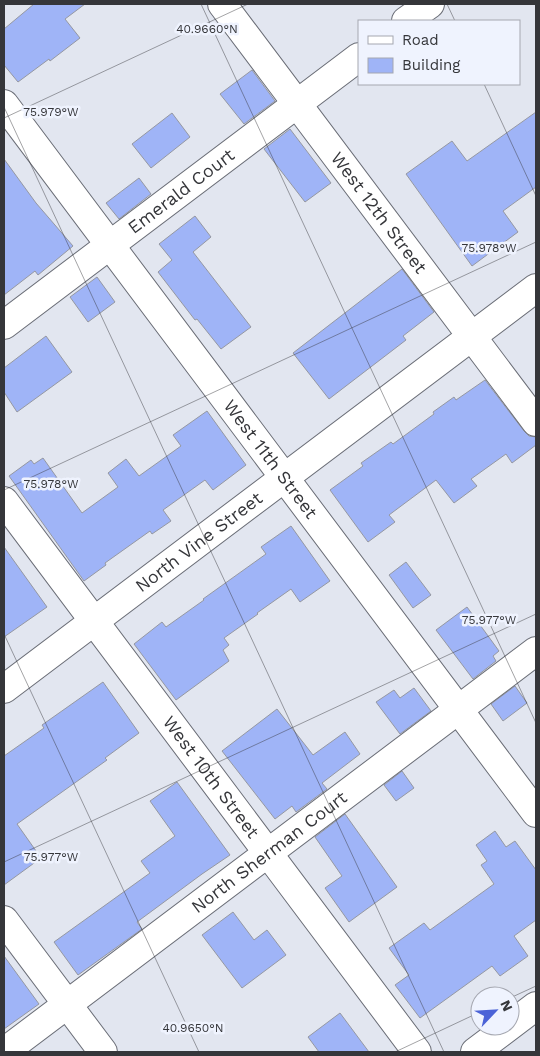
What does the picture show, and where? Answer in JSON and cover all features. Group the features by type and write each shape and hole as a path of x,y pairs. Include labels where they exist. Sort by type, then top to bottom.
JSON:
{"street":[{"name":"West 12th Street","path":"222,4 536,422"},
{"path":"407,20 430,4"},
{"name":"Emerald Court","path":"4,325 358,58"},
{"name":"West 11th Street","path":"4,104 536,813"},
{"name":"North Vine Street","path":"4,689 536,288"},
{"name":"West 10th Street","path":"4,501 417,1052"},
{"name":"North Sherman Court","path":"4,1052 536,652"},
{"path":"4,920 103,1052"},
{"path":"475,1052 536,1006"}],"building":[{"path":"34,4 85,4 65,19 80,38 18,82 4,65 4,29"},
{"path":"252,70 275,101 244,124 220,94"},
{"path":"536,112 536,187 503,211 518,232 472,266 406,174 452,141 467,161"},
{"path":"172,113 190,137 151,168 132,144"},
{"path":"290,129 331,183 305,202 264,149"},
{"path":"4,159 36,203 73,246 38,275 35,271 4,295"},
{"path":"139,178 151,194 119,219 106,203"},
{"path":"195,216 211,237 193,252 251,327 221,349 197,319 195,320 158,272 172,260 159,244"},
{"path":"402,269 434,312 403,336 406,340 329,399 293,353"},
{"path":"97,277 115,302 88,322 70,297"},
{"path":"46,336 72,372 17,412 4,392 4,368"},
{"path":"485,380 524,431 529,436 536,437 536,445 512,463 506,454 471,479 477,486 454,503 436,480 389,515 395,522 368,542 330,490 363,466 361,463 391,442 393,444 454,397 456,400"},
{"path":"207,411 246,465 213,490 205,480 163,510 171,521 152,534 150,531 105,563 106,565 84,581 9,476 31,460 34,464 43,458 82,513 118,487 108,473 126,459 139,476 181,446 173,435"},
{"path":"291,526 330,581 300,602 291,589 224,638 229,645 223,650 229,661 176,700 134,644 162,622 166,627 266,554 261,547"},
{"path":"4,547 47,607 4,637"},
{"path":"406,562 431,595 413,608 389,575"},
{"path":"467,607 499,651 493,656 496,661 473,679 436,630"},
{"path":"103,682 139,733 105,758 107,760 17,824 41,858 4,885 4,756 44,728 42,725"},
{"path":"515,686 527,703 503,721 491,704"},
{"path":"414,688 431,711 400,734 376,702 394,690 400,698"},
{"path":"277,709 313,755 345,732 360,754 322,783 327,789 296,812 292,806 275,819 222,751"},
{"path":"402,771 414,788 396,801 384,785"},
{"path":"177,782 230,855 137,922 142,929 78,975 54,942 150,873 141,861 175,836 150,801"},
{"path":"345,814 397,887 349,922 325,888 342,876 315,837"},
{"path":"495,831 506,847 515,841 536,870 536,920 514,936 528,956 500,976 492,966 420,1018 395,985 409,975 389,948 424,923 430,930 494,884 481,865 487,861 476,845"},
{"path":"233,912 254,940 267,930 286,955 242,988 202,935"},
{"path":"4,956 39,1004 4,1029"},
{"path":"340,1013 369,1052 319,1052 308,1037"}]}
